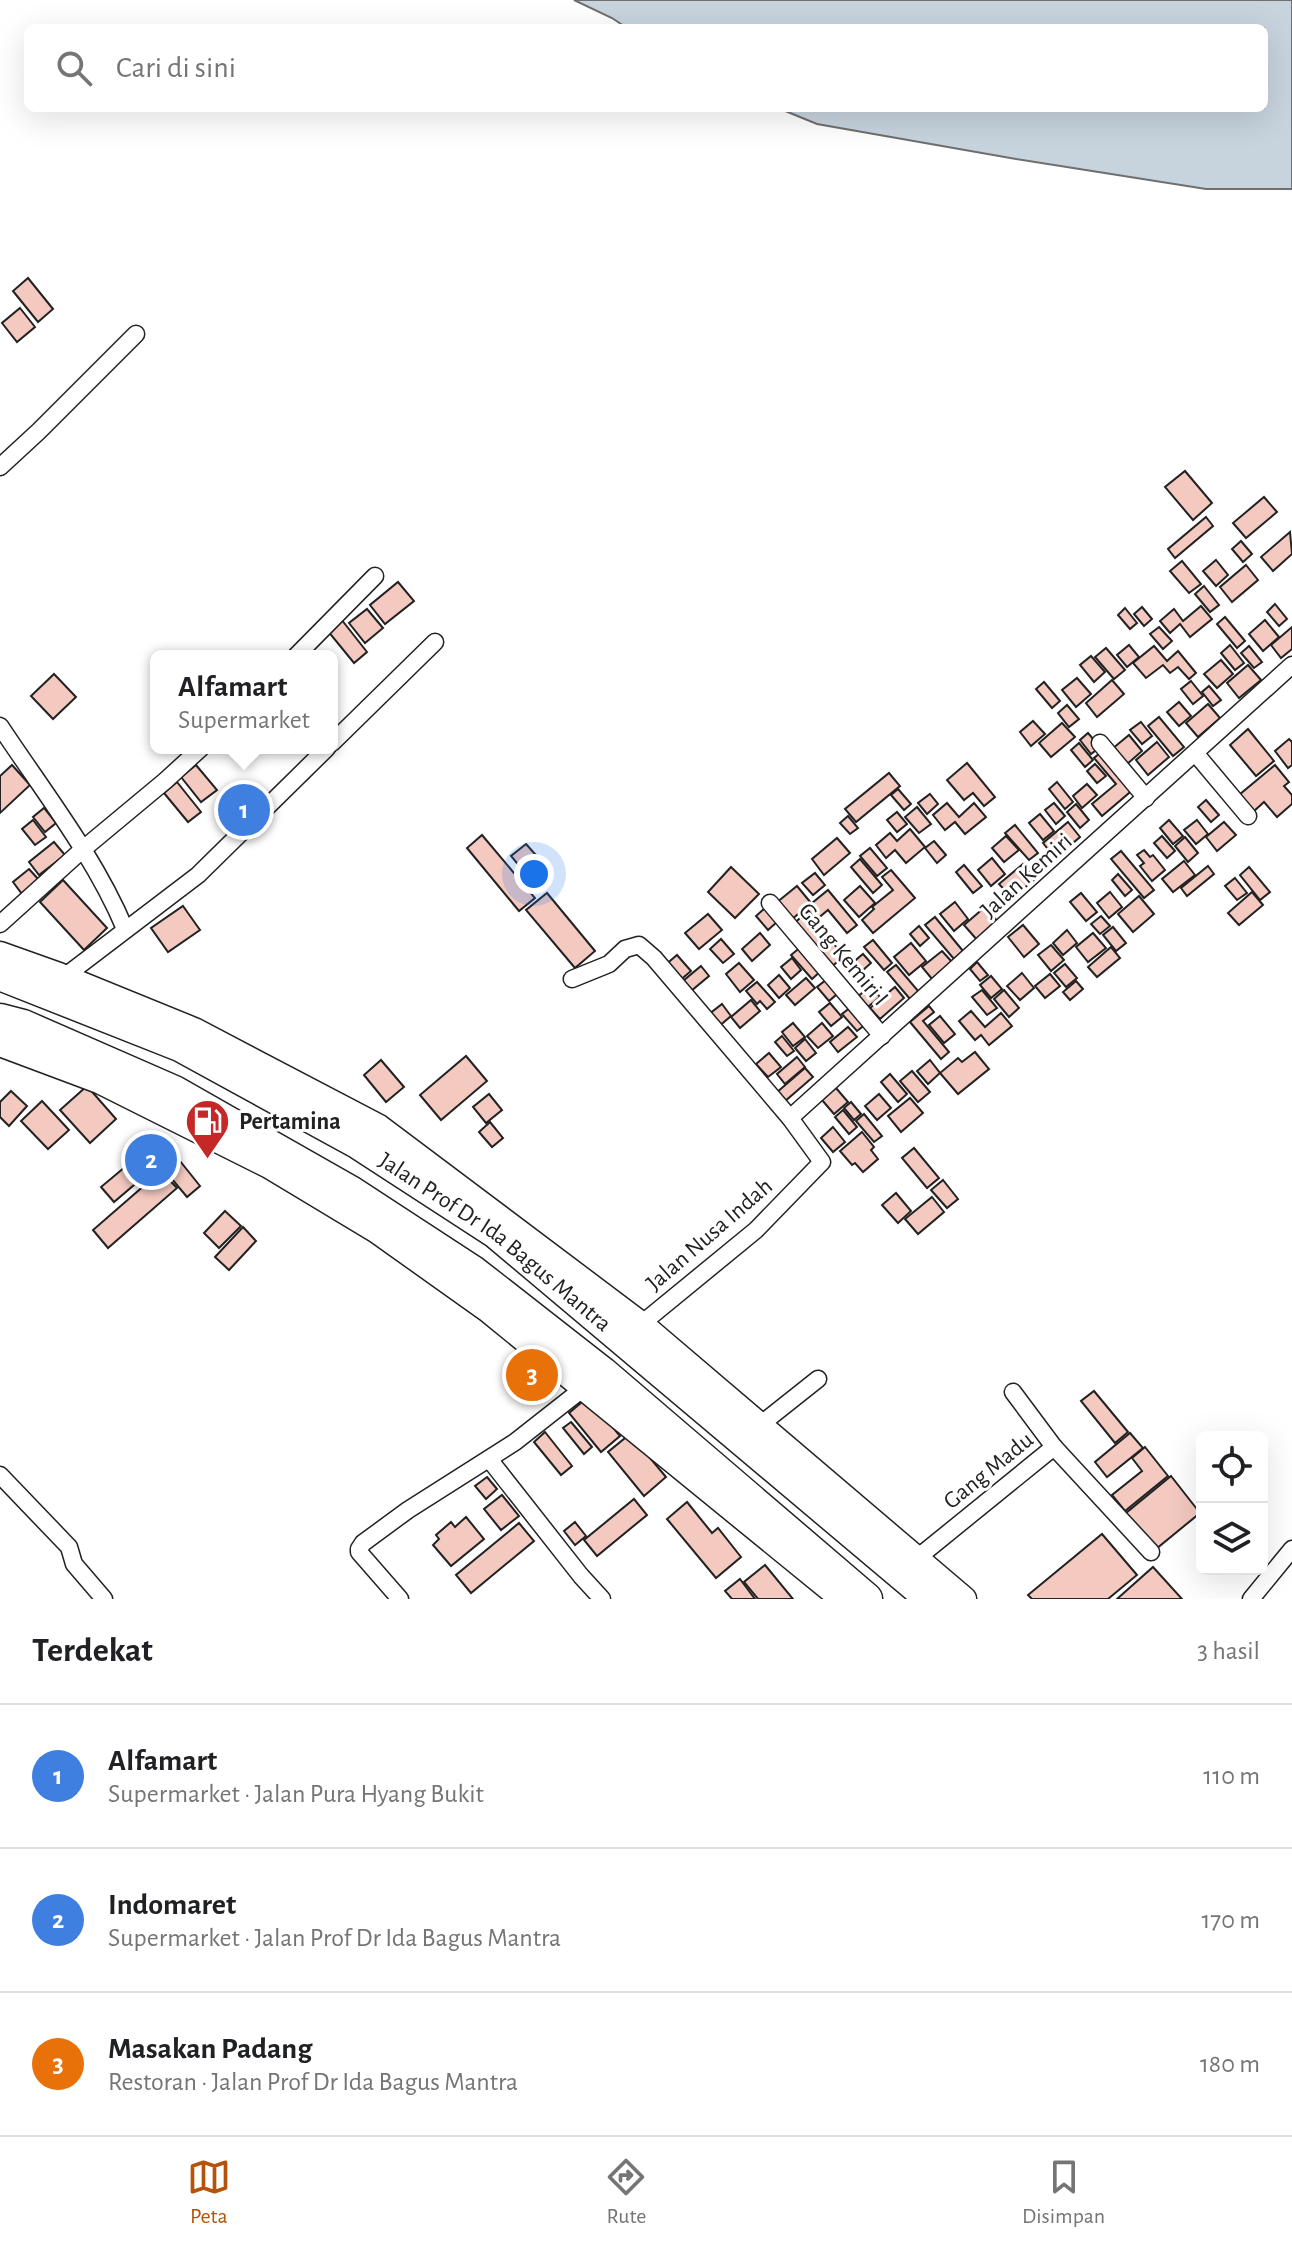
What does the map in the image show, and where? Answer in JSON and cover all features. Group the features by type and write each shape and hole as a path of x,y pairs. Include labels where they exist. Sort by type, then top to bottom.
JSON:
{"highway":[{"name":"Jalan Prof Dr Ida Bagus Mantra","path":"0,974 180,1045 359,1143 496,1232 632,1332 932,1599"},
{"name":"Jalan Prof Dr Ida Bagus Mantra","path":"0,1027 23,1026 174,1092 350,1192 474,1273 594,1380 866,1599"}],"street":[{"path":"0,467 136,334"},
{"path":"302,650 375,576"},
{"path":"338,737 435,642"},
{"name":"Jalan Kemiri","path":"790,1118 1292,665"},
{"path":"0,726 82,850 115,904 125,929"},
{"path":"1100,743 1146,798"},
{"path":"0,924 195,754"},
{"path":"64,977 198,875 321,754"},
{"path":"1196,754 1248,816"},
{"name":"Gang Kemiri I","path":"770,903 882,1036"},
{"path":"572,979 609,964 625,949 639,945 654,958 790,1118"},
{"path":"0,954 194,1030 379,1127 632,1332 760,1425 964,1599"},
{"name":"Jalan Nusa Indah","path":"632,1332 756,1230 822,1162 790,1118"},
{"path":"760,1425 818,1379"},
{"path":"395,1597 359,1552 363,1543 408,1510 515,1442 594,1380 842,1599"},
{"path":"1013,1392 1054,1447"},
{"name":"Gang Madu","path":"916,1559 1054,1447 1151,1552"},
{"path":"489,1459 602,1599"},
{"path":"0,1475 69,1547 74,1564 104,1599"},
{"path":"1251,1599 1292,1549"}],"shaded area":[{"path":"574,0 1292,0 1292,189 1206,189 817,124 788,112 1268,112 1268,24 621,24"}],"building":[{"path":"28,278 53,309 38,322 13,291"},
{"path":"20,308 35,327 17,342 2,323"},
{"path":"1185,471 1212,503 1193,520 1165,487"},
{"path":"1264,497 1277,512 1246,538 1233,523"},
{"path":"1206,517 1213,526 1175,558 1168,549"},
{"path":"1290,532 1292,554 1273,571 1261,557"},
{"path":"1241,541 1252,554 1243,562 1232,549"},
{"path":"1216,560 1228,575 1216,586 1203,571"},
{"path":"1182,561 1201,584 1189,593 1170,571"},
{"path":"1246,565 1258,580 1232,602 1220,587"},
{"path":"398,582 414,601 385,624 370,605"},
{"path":"1204,586 1219,605 1210,612 1195,594"},
{"path":"1275,604 1287,619 1279,626 1267,612"},
{"path":"1201,606 1212,619 1190,637 1180,624 1170,633 1160,621 1174,609 1183,621"},
{"path":"1142,607 1152,619 1144,626 1134,614"},
{"path":"1125,608 1137,623 1130,629 1118,615"},
{"path":"367,609 383,628 365,643 349,623"},
{"path":"1225,617 1245,641 1237,648 1217,624"},
{"path":"341,619 367,652 354,663 327,630"},
{"path":"1265,620 1279,637 1263,651 1249,634"},
{"path":"1159,627 1172,641 1163,649 1150,634"},
{"path":"1292,627 1292,649 1281,658 1271,645"},
{"path":"1129,645 1139,657 1127,667 1117,655"},
{"path":"1230,645 1244,663 1235,670 1221,653"},
{"path":"1154,646 1167,661 1178,651 1196,673 1189,679 1178,667 1170,673 1163,665 1146,678 1133,663"},
{"path":"1249,646 1262,662 1254,668 1241,653"},
{"path":"1106,648 1125,670 1114,679 1095,657"},
{"path":"1091,656 1105,672 1094,682 1080,665"},
{"path":"1221,660 1233,674 1217,688 1204,674"},
{"path":"1248,665 1261,680 1239,698 1227,683"},
{"path":"54,674 76,697 53,719 31,696"},
{"path":"1077,678 1091,694 1076,707 1062,690"},
{"path":"1112,680 1124,694 1097,717 1086,703"},
{"path":"1191,681 1203,696 1193,704 1181,689"},
{"path":"1044,682 1060,701 1052,708 1036,689"},
{"path":"1209,686 1221,700 1213,706 1202,692"},
{"path":"1179,702 1191,716 1179,726 1167,712"},
{"path":"1208,704 1220,718 1198,737 1186,723"},
{"path":"1067,705 1079,719 1069,727 1058,713"},
{"path":"1159,717 1184,747 1173,756 1148,726"},
{"path":"1033,721 1045,734 1031,746 1020,732"},
{"path":"1141,722 1152,736 1142,744 1130,730"},
{"path":"1062,723 1075,737 1051,757 1039,743"},
{"path":"1248,729 1274,761 1256,776 1230,745"},
{"path":"1088,733 1100,747 1091,754 1080,740"},
{"path":"1129,735 1142,751 1126,765 1112,749"},
{"path":"1289,739 1292,742 1292,765 1288,768 1275,751"},
{"path":"1157,742 1169,757 1148,775 1136,760"},
{"path":"1079,743 1093,760 1085,767 1071,750"},
{"path":"1105,749 1136,787 1102,816 1092,804 1116,784 1094,758"},
{"path":"234,754 254,754 242,764"},
{"path":"967,763 995,797 984,806 973,793 964,800 947,780"},
{"path":"1095,764 1106,776 1097,783 1087,771"},
{"path":"12,765 30,785 0,813 0,776"},
{"path":"196,765 217,790 201,802 181,777"},
{"path":"1275,765 1289,782 1284,786 1292,795 1292,804 1277,817 1264,802 1253,812 1239,795"},
{"path":"889,773 900,786 856,822 845,809"},
{"path":"177,782 201,812 188,822 164,793"},
{"path":"1057,782 1073,802 1065,809 1049,789"},
{"path":"1087,784 1097,795 1082,808 1073,796"},
{"path":"898,789 911,804 904,810 891,795"},
{"path":"930,794 938,804 927,814 918,803"},
{"path":"1206,800 1219,815 1211,822 1198,807"},
{"path":"947,803 959,817 974,803 986,817 965,834 955,822 945,830 933,815"},
{"path":"1054,803 1065,816 1056,824 1045,810"},
{"path":"1076,804 1089,820 1080,828 1067,812"},
{"path":"917,807 931,824 919,833 905,817"},
{"path":"44,808 56,823 45,832 33,817"},
{"path":"897,812 907,824 897,832 887,820"},
{"path":"1040,814 1054,831 1043,840 1029,823"},
{"path":"848,816 858,828 850,834 840,823"},
{"path":"33,820 46,837 35,845 22,829"},
{"path":"1169,820 1183,836 1173,844 1160,828"},
{"path":"1197,820 1208,834 1196,844 1184,830"},
{"path":"1068,822 1080,837 1055,858 1043,843"},
{"path":"1224,822 1236,835 1217,851 1206,837"},
{"path":"1015,825 1038,853 1029,860 1005,833"},
{"path":"910,829 925,847 906,863 895,850 886,858 876,845 890,833 897,841"},
{"path":"482,835 535,898 519,911 467,848"},
{"path":"1006,836 1019,850 1004,862 992,848"},
{"path":"1162,836 1175,851 1167,858 1154,843"},
{"path":"1185,837 1198,853 1188,862 1175,846"},
{"path":"837,838 850,853 824,875 812,859"},
{"path":"934,841 946,855 937,863 925,848"},
{"path":"54,842 65,855 39,875 29,862"},
{"path":"526,844 551,872 535,885 511,856"},
{"path":"870,848 887,868 877,876 860,856"},
{"path":"1144,850 1150,857 1153,855 1165,870 1152,881 1140,866 1144,863 1137,855"},
{"path":"1121,851 1154,890 1144,898 1111,859"},
{"path":"992,858 1005,874 991,886 978,870"},
{"path":"860,859 882,885 873,893 851,867"},
{"path":"1184,861 1195,875 1173,892 1162,879"},
{"path":"1023,864 1035,879 1012,898 999,884"},
{"path":"964,865 982,886 973,893 956,872"},
{"path":"1208,866 1214,874 1187,896 1181,888"},
{"path":"731,867 759,894 735,918 708,892"},
{"path":"1249,867 1270,892 1260,900 1240,875"},
{"path":"29,869 39,880 22,894 13,882"},
{"path":"891,870 915,898 873,933 862,920 893,890 882,877"},
{"path":"815,873 825,885 813,895 802,883"},
{"path":"1118,874 1132,890 1125,896 1112,880"},
{"path":"1235,878 1247,893 1237,900 1225,886"},
{"path":"63,880 107,928 84,950 40,902"},
{"path":"797,886 811,903 791,920 776,903"},
{"path":"860,886 875,903 859,917 844,900"},
{"path":"828,890 857,925 847,933 828,910 816,920 806,908"},
{"path":"1110,892 1122,907 1109,918 1097,903"},
{"path":"1252,892 1263,905 1239,925 1228,913"},
{"path":"547,893 595,951 575,968 526,910"},
{"path":"1081,893 1097,912 1086,921 1070,902"},
{"path":"1139,896 1154,914 1133,932 1118,914"},
{"path":"955,902 968,919 954,931 940,914"},
{"path":"183,906 200,930 168,952 151,928"},
{"path":"985,907 999,923 978,941 964,925"},
{"path":"765,908 777,922 768,930 756,916"},
{"path":"807,912 844,956 829,969 792,925"},
{"path":"708,914 722,930 699,949 685,933"},
{"path":"1101,916 1110,926 1100,934 1091,924"},
{"path":"935,917 963,951 954,959 925,925"},
{"path":"1023,925 1039,944 1024,957 1008,937"},
{"path":"919,926 929,938 920,946 910,934"},
{"path":"1113,927 1126,943 1116,951 1103,935"},
{"path":"1067,930 1077,943 1063,955 1053,943"},
{"path":"760,933 770,945 752,961 742,949"},
{"path":"1093,933 1106,948 1088,962 1076,947"},
{"path":"721,939 734,954 723,963 710,949"},
{"path":"873,940 892,963 884,970 864,947"},
{"path":"911,943 926,961 909,975 894,957"},
{"path":"1051,945 1064,960 1051,971 1038,955"},
{"path":"802,946 822,970 812,979 791,955"},
{"path":"1111,947 1120,958 1097,977 1088,967"},
{"path":"942,951 952,962 932,979 922,967"},
{"path":"863,954 871,963 853,979 845,969"},
{"path":"677,955 691,971 678,982 664,966"},
{"path":"792,958 801,970 791,979 781,967"},
{"path":"977,962 988,975 980,981 970,969"},
{"path":"739,963 754,980 740,992 726,974"},
{"path":"1065,964 1077,978 1066,987 1054,973"},
{"path":"896,965 919,992 910,999 887,972"},
{"path":"701,966 709,976 691,991 683,981"},
{"path":"1022,973 1034,988 1020,1000 1007,986"},
{"path":"1050,974 1060,986 1045,998 1035,986"},
{"path":"779,975 790,988 779,998 768,985"},
{"path":"991,976 1002,989 991,998 980,985"},
{"path":"806,978 815,988 795,1005 786,995"},
{"path":"826,980 837,994 829,1001 817,987"},
{"path":"1076,981 1083,989 1070,1000 1063,992"},
{"path":"757,982 775,1002 767,1009 760,1001 757,1004 746,991"},
{"path":"870,986 880,997 864,1010 855,999"},
{"path":"895,987 904,998 880,1019 870,1008"},
{"path":"982,990 997,1008 987,1015 972,997"},
{"path":"1004,990 1019,1008 1009,1017 994,999"},
{"path":"751,1000 760,1011 740,1028 731,1017"},
{"path":"830,1003 842,1017 831,1026 819,1012"},
{"path":"722,1004 731,1016 718,1027 708,1015"},
{"path":"929,1006 934,1012 923,1021 949,1052 941,1059 910,1022"},
{"path":"851,1007 866,1024 857,1031 842,1014"},
{"path":"971,1011 985,1027 1001,1013 1012,1026 989,1045 981,1035 975,1040 959,1021"},
{"path":"940,1016 955,1034 944,1043 929,1025"},
{"path":"793,1023 805,1037 793,1046 782,1032"},
{"path":"822,1023 833,1036 818,1048 807,1036"},
{"path":"848,1027 857,1037 838,1052 830,1042"},
{"path":"782,1036 794,1051 787,1056 775,1042"},
{"path":"805,1039 816,1053 806,1061 795,1048"},
{"path":"975,1052 989,1069 958,1094 940,1073 958,1058 962,1062"},
{"path":"769,1053 781,1067 768,1077 756,1064"},
{"path":"466,1056 487,1081 441,1120 420,1095"},
{"path":"797,1057 805,1067 785,1084 777,1074"},
{"path":"381,1060 404,1087 386,1102 364,1075"},
{"path":"930,1060 940,1073 928,1084 917,1071"},
{"path":"805,1068 813,1077 784,1102 776,1093"},
{"path":"912,1071 930,1092 918,1102 900,1081"},
{"path":"890,1074 907,1094 898,1102 881,1082"},
{"path":"87,1086 116,1119 90,1143 60,1110"},
{"path":"836,1088 848,1102 834,1114 822,1100"},
{"path":"11,1091 27,1106 9,1126 0,1117 0,1102"},
{"path":"489,1094 502,1110 486,1123 473,1107"},
{"path":"879,1094 891,1108 877,1120 865,1106"},
{"path":"910,1098 923,1113 901,1132 888,1116"},
{"path":"42,1101 69,1130 48,1149 21,1121"},
{"path":"851,1102 861,1114 854,1120 844,1108"},
{"path":"843,1110 857,1127 849,1134 835,1117"},
{"path":"864,1114 882,1136 874,1142 856,1121"},
{"path":"490,1122 503,1138 492,1147 479,1132"},
{"path":"833,1127 845,1142 833,1152 821,1138"},
{"path":"862,1132 874,1147 871,1150 878,1159 863,1172 840,1151"},
{"path":"149,1147 161,1162 114,1202 101,1187"},
{"path":"914,1148 939,1178 927,1188 902,1158"},
{"path":"180,1161 200,1186 187,1197 166,1172"},
{"path":"161,1171 177,1188 108,1248 93,1230"},
{"path":"943,1180 958,1199 947,1208 931,1190"},
{"path":"896,1193 911,1211 898,1223 882,1205"},
{"path":"932,1197 944,1212 918,1234 905,1219"},
{"path":"225,1211 241,1226 219,1248 204,1233"},
{"path":"243,1227 256,1241 229,1270 215,1257"},
{"path":"1094,1391 1128,1432 1115,1443 1081,1401"},
{"path":"588,1397 620,1436 601,1452 569,1413"},
{"path":"571,1422 592,1447 584,1454 563,1428"},
{"path":"545,1432 572,1466 561,1475 534,1442"},
{"path":"1130,1433 1143,1448 1107,1477 1095,1462"},
{"path":"630,1434 666,1477 644,1496 608,1452"},
{"path":"1145,1447 1168,1476 1125,1511 1112,1495 1142,1471 1132,1458"},
{"path":"1171,1476 1196,1508 1196,1516 1156,1549 1126,1513"},
{"path":"487,1477 497,1489 486,1499 475,1486"},
{"path":"502,1495 519,1516 501,1530 484,1509"},
{"path":"634,1499 647,1515 597,1556 584,1540"},
{"path":"687,1502 712,1533 718,1528 741,1557 716,1578 667,1519"},
{"path":"466,1517 484,1539 451,1566 433,1545 439,1539 436,1535 451,1522 455,1527"},
{"path":"575,1522 586,1536 575,1545 564,1531"},
{"path":"519,1523 534,1541 471,1593 456,1575"},
{"path":"1102,1534 1137,1575 1108,1599 1032,1599 1028,1595"},
{"path":"765,1565 793,1599 758,1599 744,1582"},
{"path":"1153,1567 1182,1599 1117,1599"},
{"path":"740,1579 755,1599 732,1599 725,1591"}],"place":[{"name":"Alfamart","path":"244,810"},
{"name":"Indomaret","path":"151,1160"},
{"name":"Pertamina","path":"208,1160"},
{"name":"Masakan Padang","path":"532,1375"}]}
